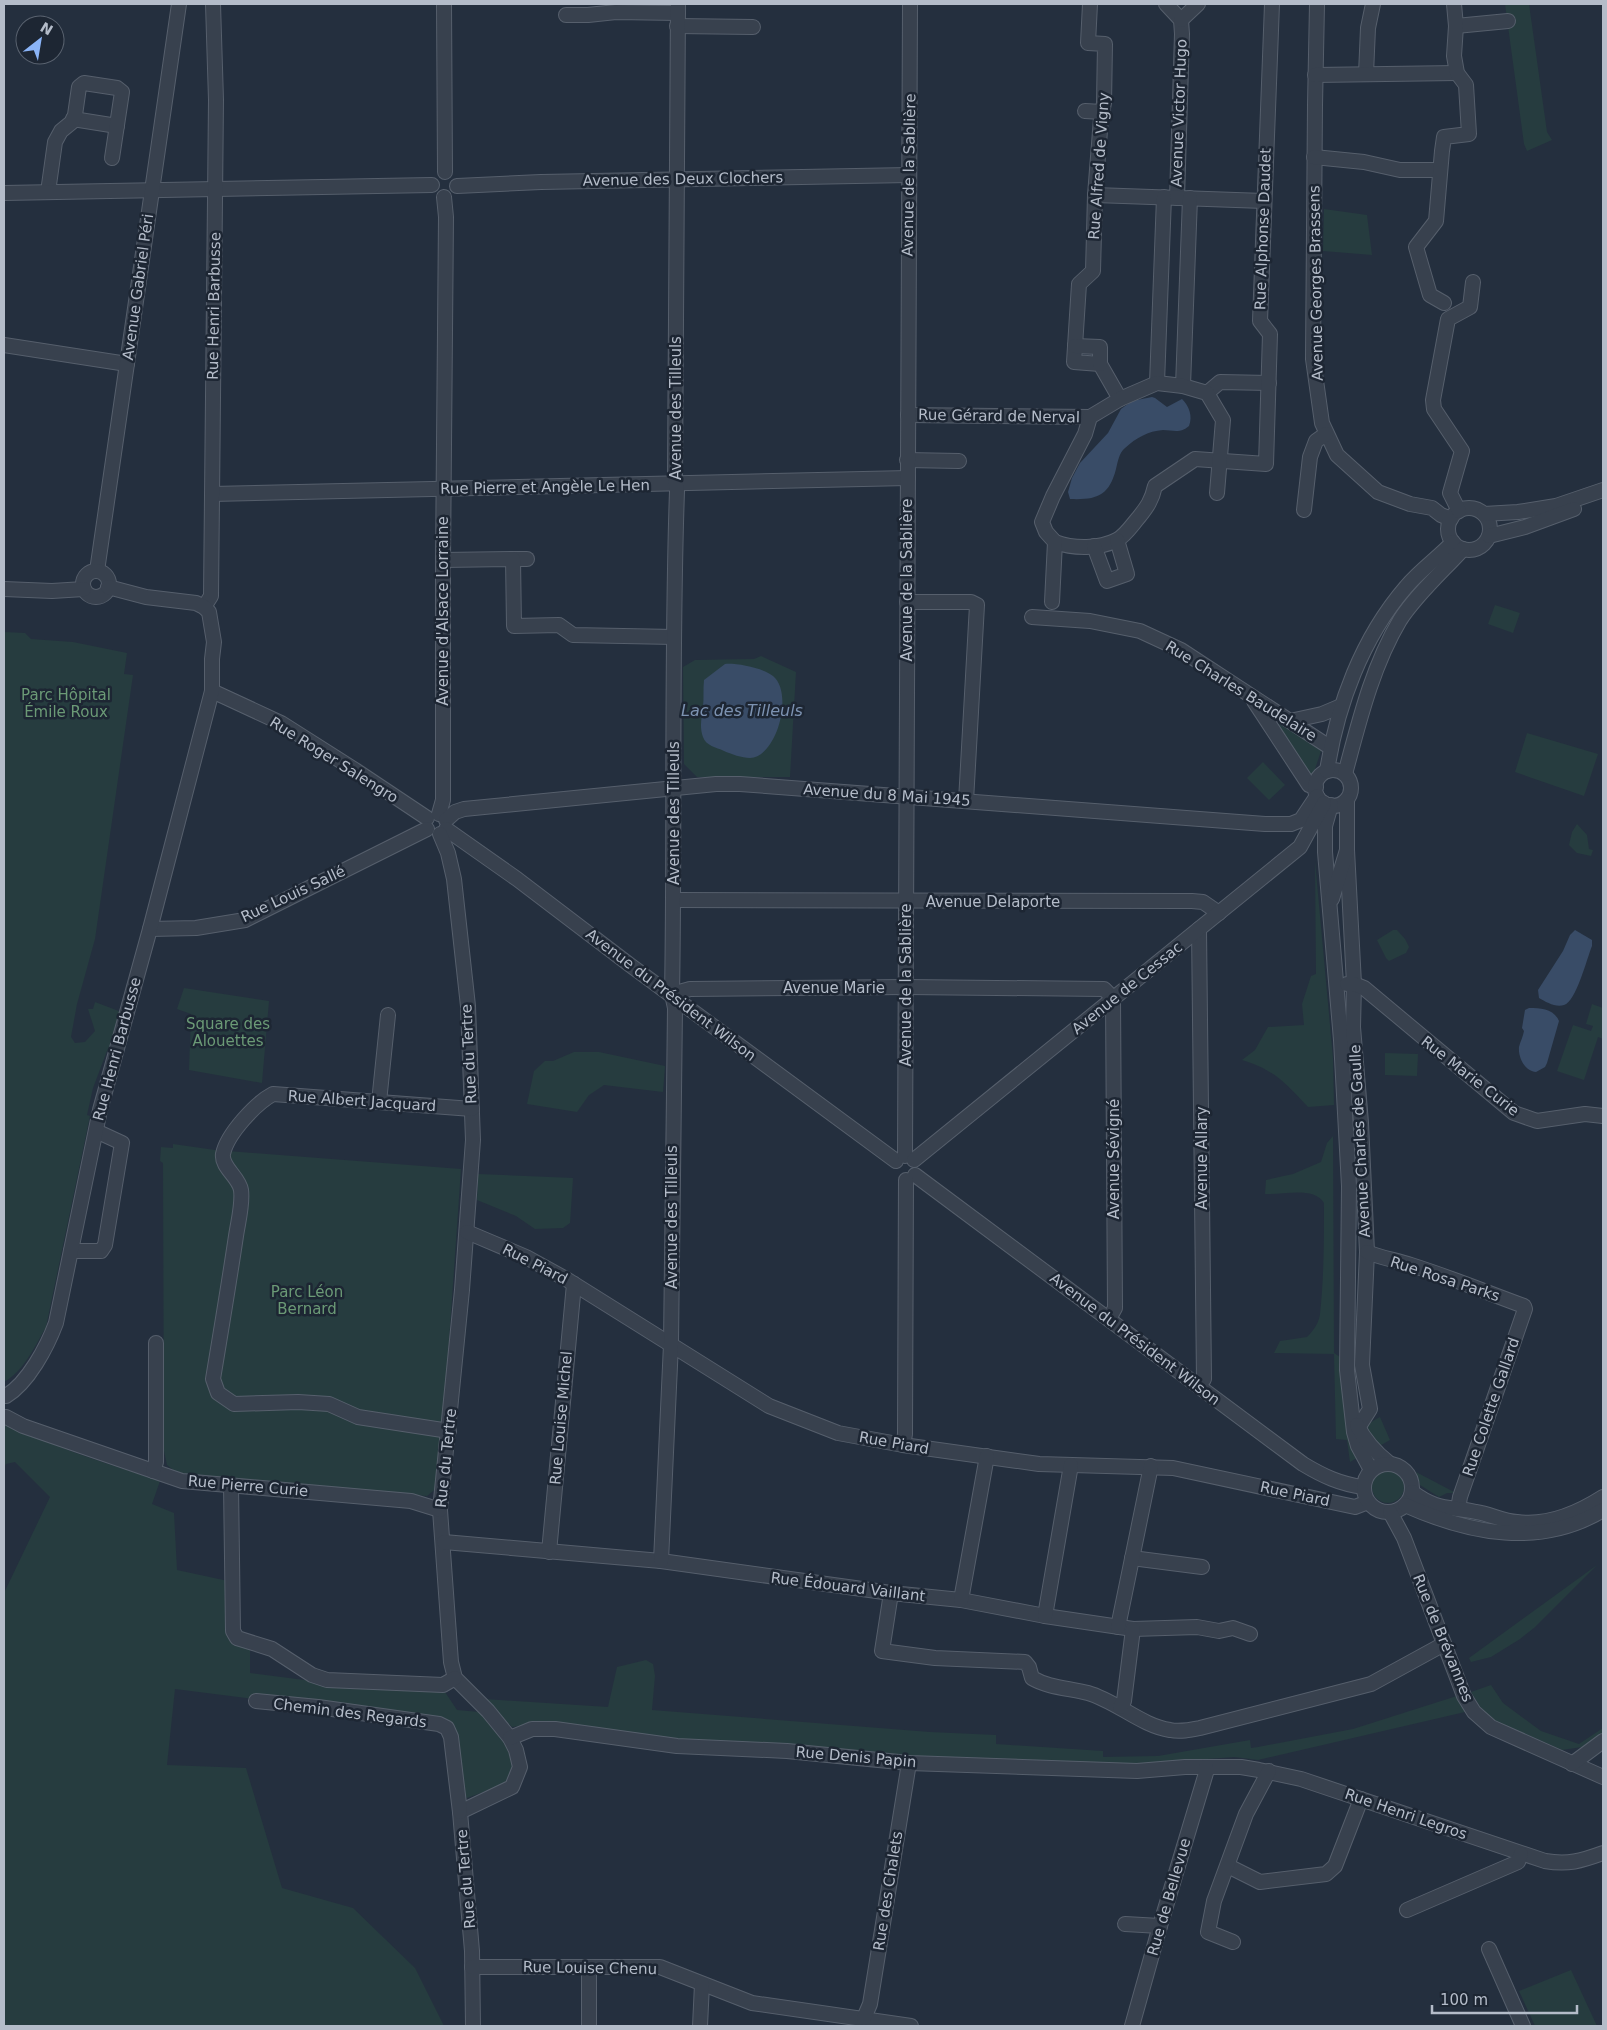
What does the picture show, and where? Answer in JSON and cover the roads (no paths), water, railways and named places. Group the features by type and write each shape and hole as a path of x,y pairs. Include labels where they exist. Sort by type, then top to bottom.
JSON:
{"street":[{"name":"Avenue Gabriel Péri","path":"97,571 179,4"},
{"name":"Rue Henri Barbusse","path":"5,1395 15,1390 49,1341 56,1323 96,1131 212,691 214,642 209,612 204,607 211,596 216,100 213,4"},
{"path":"444,4 445,172"},
{"name":"Avenue de la Sablière","path":"910,4 905,1159 917,1167 911,1178"},
{"name":"Rue Alfred de Vigny","path":"1090,4 1088,43 1105,44 1102,112 1095,195 1093,272 1079,284 1074,362 1100,364 1120,399"},
{"name":"Avenue Victor Hugo","path":"1157,383 1177,198 1182,34 1180,20 1166,4"},
{"path":"1180,20 1198,4"},
{"name":"Rue Alphonse Daudet","path":"1220,461 1266,464 1270,334 1260,320 1272,4"},
{"name":"Avenue Georges Brassens","path":"1317,4 1313,359 1318,397 1326,434 1337,455 1378,492 1410,504 1432,508 1441,515 1455,515"},
{"path":"1366,74 1368,28 1373,4"},
{"path":"1444,303 1430,295 1416,247 1436,221 1444,137 1469,134 1466,85 1457,73 1454,56 1456,26 1454,4"},
{"path":"566,15 616,12 678,14 753,27"},
{"name":"Avenue des Tilleuls","path":"661,1561 671,1344 675,1008 672,994 674,637 677,491 678,14"},
{"path":"1456,26 1508,21"},
{"path":"1315,75 1457,73"},
{"path":"48,192 56,142 61,131 73,118 80,87 84,83 117,88 122,92 112,158"},
{"path":"1085,111 1102,112"},
{"path":"73,118 117,126"},
{"path":"1314,157 1364,162 1400,170 1440,170"},
{"path":"445,172 453,175 457,186 454,193 444,197 434,192 432,184 437,174 445,172"},
{"name":"Avenue des Deux Clochers","path":"457,186 909,174"},
{"path":"4,193 432,184"},
{"path":"1095,195 1264,201"},
{"name":"Avenue d'Alsace Lorraine","path":"437,824 443,800 446,217 444,197"},
{"path":"1177,198 1183,386"},
{"path":"1432,508 1443,502 1450,493 1462,451 1434,409 1433,400 1448,319 1470,307 1473,282"},
{"path":"4,346 127,364"},
{"path":"1207,393 1220,382 1269,384"},
{"path":"1217,492 1220,461 1223,420 1207,393 1183,386 1157,383 1120,399 1090,417 1086,434 1053,496 1042,522 1046,532 1055,542 1067,547 1094,546 1117,540 1124,535 1148,506 1155,486 1195,459 1220,461"},
{"name":"Rue Gérard de Nerval","path":"908,415 1090,417"},
{"path":"1304,510 1310,456 1316,441 1326,434"},
{"path":"907,460 959,461"},
{"name":"Rue Pierre et Angèle Le Hen","path":"212,494 590,484 676,485 908,478"},
{"path":"1455,515 1472,508 1484,514 1518,512 1556,506 1603,490"},
{"path":"1450,493 1455,515 1448,531 1458,546 1469,550 1482,546 1489,536 1490,524 1484,514"},
{"path":"1489,536 1545,521 1592,502 1603,495"},
{"path":"1094,546 1107,582 1127,574 1117,540"},
{"path":"1052,602 1055,542"},
{"path":"1327,771 1341,706 1374,631 1405,587 1458,546"},
{"path":"1344,774 1381,655 1401,619 1458,546"},
{"path":"443,560 520,559 507,626 559,626 573,635 674,637"},
{"path":"97,571 106,576 108,587 103,594 96,596 89,594 84,589 85,576 97,571"},
{"path":"108,587 146,597 196,603 204,607"},
{"path":"4,589 84,589"},
{"path":"907,602 971,602 976,605 966,801"},
{"name":"Rue Charles Baudelaire","path":"1032,617 1090,621 1140,631 1181,650 1331,748"},
{"name":"Rue Roger Salengro","path":"212,691 281,724 437,824"},
{"path":"1252,698 1309,785 1322,798 1337,805 1346,800 1350,795 1351,784 1344,774 1333,770 1327,771 1318,778 1322,798"},
{"path":"1290,721 1322,714 1341,706"},
{"name":"Avenue du 8 Mai 1945","path":"437,824 455,812 464,809 674,788 740,784 1149,814 1158,817 1291,824 1301,820 1322,798"},
{"name":"Avenue Charles de Gaulle","path":"1322,798 1348,1186 1347,1370 1351,1413 1358,1446 1371,1470"},
{"name":"Avenue de Cessac","path":"905,1159 1113,998 1300,847 1322,798"},
{"name":"Avenue Charles de Gaulle","path":"1346,800 1354,984 1353,1027 1361,1124 1367,1252 1362,1365 1370,1409 1358,1428"},
{"name":"Rue Louis Sallé","path":"150,929 196,928 245,920 437,824"},
{"name":"Avenue du Président Wilson","path":"437,824 465,841 672,994 905,1159"},
{"name":"Rue du Tertre","path":"437,824 448,853 454,878 468,1006 473,1140 467,1232 440,1510 444,1542 451,1662 455,1678 488,1711 510,1738 516,1750 520,1767 512,1787 460,1812 472,1967 472,2026"},
{"name":"Avenue Charles de Gaulle","path":"1330,910 1347,850"},
{"name":"Avenue Delaporte","path":"674,900 907,902 1192,901 1203,902 1219,913"},
{"name":"Avenue Allary","path":"1198,929 1204,1374 1204,1379 1199,1386"},
{"path":"1336,986 1354,984"},
{"name":"Rue Marie Curie","path":"1354,984 1364,988 1514,1113 1537,1121 1585,1114 1603,1116"},
{"name":"Avenue Marie","path":"672,994 690,989 907,987 1104,989 1113,998"},
{"name":"Avenue Sévigné","path":"1109,1319 1115,1308 1113,998"},
{"path":"379,1102 388,1015"},
{"name":"Rue Albert Jacquard","path":"449,1431 358,1416 329,1404 298,1402 234,1404 218,1393 213,1378 232,1265 241,1190 236,1177 225,1164 223,1155 230,1135 265,1098 274,1094 472,1109"},
{"path":"71,1251 101,1251 105,1245 122,1143 96,1131"},
{"path":"903,1445 905,1434 911,1178 898,1178 894,1172 905,1159"},
{"name":"Avenue du Président Wilson","path":"911,1178 1109,1319 1303,1464 1330,1480 1363,1487"},
{"name":"Rue Piard","path":"467,1232 526,1257 574,1284 769,1406 838,1432 903,1445 1039,1464 1173,1468 1355,1507 1368,1502"},
{"name":"Rue Rosa Parks","path":"1367,1252 1383,1259 1409,1264 1524,1306"},
{"name":"Rue Louise Michel","path":"549,1552 574,1284"},
{"name":"Rue Colette Gallard","path":"1458,1509 1460,1498 1526,1309 1524,1306"},
{"path":"153,1472 156,1462 156,1343"},
{"path":"5,1395 10,1404 10,1409 5,1417"},
{"name":"Avenue Charles de Gaulle","path":"1351,1413 1363,1437 1376,1452 1390,1463"},
{"name":"Rue Pierre Curie","path":"5,1417 23,1426 182,1481 411,1500 440,1510"},
{"path":"962,1600 987,1456"},
{"path":"1390,1463 1400,1466 1408,1473 1412,1482 1412,1492 1405,1505 1398,1510 1390,1512 1373,1508 1368,1502 1363,1487 1365,1479 1371,1470 1379,1465 1390,1463"},
{"path":"1046,1616 1071,1464"},
{"path":"1118,1628 1151,1466"},
{"path":"231,1485 233,1631 237,1638 272,1649 312,1675 328,1680 443,1686 455,1678"},
{"path":"1412,1492 1435,1506 1483,1513 1516,1522 1541,1522 1581,1510 1603,1497"},
{"path":"1405,1505 1425,1514 1491,1532 1521,1534 1561,1529 1603,1510"},
{"name":"Rue de Brévannes","path":"1390,1512 1404,1538 1464,1696 1474,1712 1491,1727 1603,1777"},
{"name":"Rue Édouard Vaillant","path":"444,1542 661,1561 891,1593 962,1600 1118,1628 1197,1627 1219,1631 1233,1628 1250,1634"},
{"path":"1132,1558 1202,1567"},
{"path":"891,1593 882,1652 936,1658 1025,1662 1029,1667 1032,1678 1040,1683 1090,1694 1120,1707 1153,1725 1168,1730 1183,1731 1200,1728 1371,1684 1444,1644"},
{"path":"1120,1707 1124,1701 1133,1629"},
{"name":"Chemin des Regards","path":"256,1701 439,1724 447,1728 451,1737 460,1812"},
{"name":"Rue Denis Papin","path":"510,1738 532,1729 555,1729 677,1746 787,1751 909,1763 1137,1771 1206,1767"},
{"path":"1572,1764 1603,1741"},
{"name":"Rue des Chalets","path":"864,2018 870,2004 909,1763"},
{"name":"Rue Henri Legros","path":"1206,1767 1241,1768 1302,1779 1520,1854 1563,1864 1580,1862 1603,1854"},
{"name":"Rue de Bellevue","path":"1132,2026 1206,1773 1206,1767"},
{"path":"1233,1942 1208,1932 1214,1901 1246,1814 1269,1772"},
{"path":"1228,1866 1260,1882 1326,1874 1335,1866 1361,1798"},
{"path":"1407,1910 1518,1862 1520,1854"},
{"path":"1125,1924 1160,1926"},
{"path":"1489,1948 1523,2026"},
{"name":"Rue Louise Chenu","path":"472,1967 660,1968 752,2003 911,2026"},
{"path":"589,1967 589,2026"},
{"path":"700,2026 702,1984"}],"water":[{"path":"1152,397 1167,407 1182,399 1190,411 1191,419 1189,426 1179,431 1163,430 1147,433 1138,438 1121,452 1113,478 1105,491 1088,499 1070,499 1068,492 1072,478 1080,463 1108,433 1121,409 1132,401"},
{"name":"Lac des Tilleuls","path":"725,664 757,668 769,673 779,684 782,696 780,723 775,736 760,755 750,758 737,756 712,746 704,740 701,722 704,680"},
{"path":"1575,930 1592,940 1592,946 1573,996 1564,1005 1554,1005 1539,998 1538,990 1563,951 1570,935"},
{"path":"1529,1008 1550,1012 1559,1021 1547,1063 1545,1067 1536,1072 1526,1067 1519,1051 1524,1031 1522,1028 1525,1010"}],"park label":[{"name":"Parc Hôpital Émile Roux","path":"66,704"},
{"name":"Square des Alouettes","path":"228,1032"},
{"name":"Parc Léon Bernard","path":"307,1300"}]}
